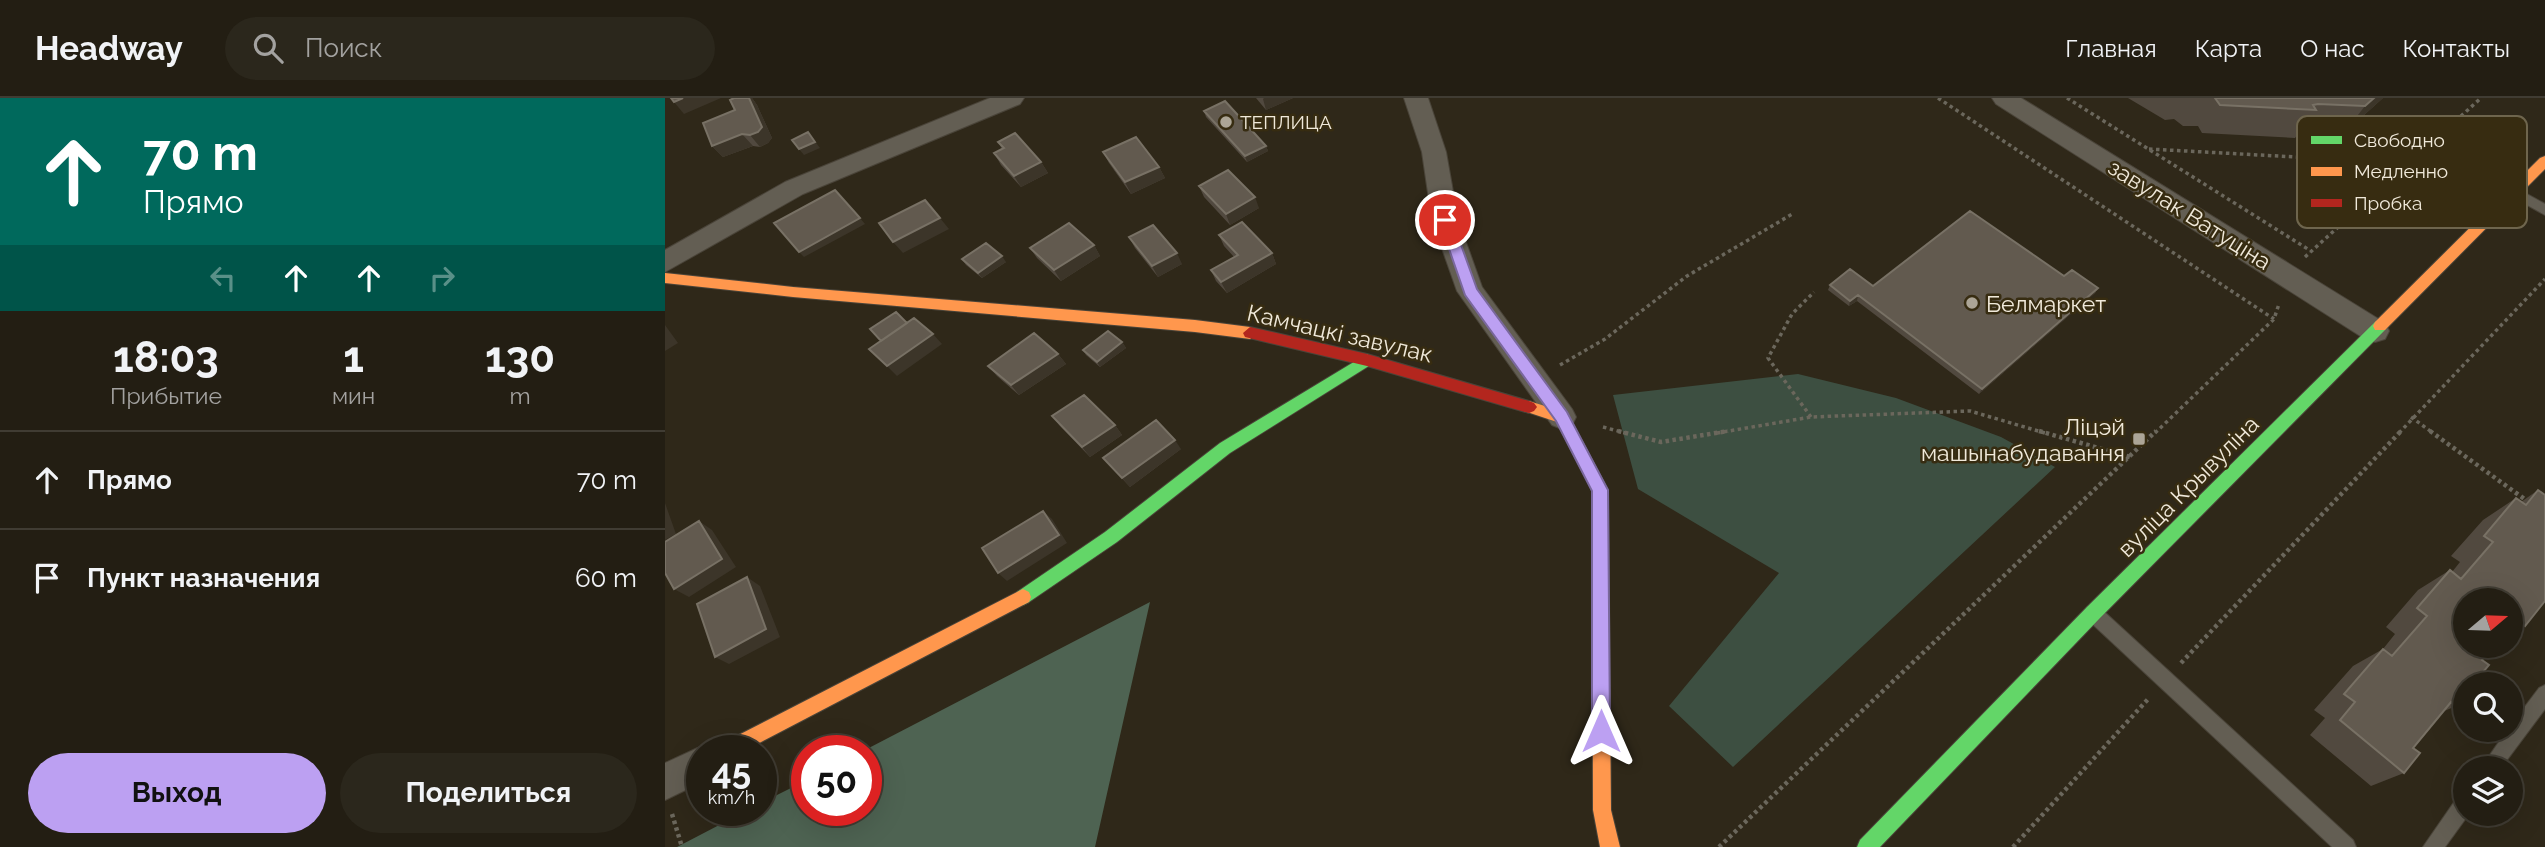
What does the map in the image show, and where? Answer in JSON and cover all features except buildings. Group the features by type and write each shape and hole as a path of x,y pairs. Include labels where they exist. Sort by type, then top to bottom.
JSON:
{"main road":[{"name":"вуліца Крывуліна","path":"2527,179 2545,161"},
{"name":"вуліца Крывуліна","path":"1867,847 2093,613 2478,228"},
{"name":"Камчацкі завулак","path":"665,278 793,292 1195,326 1262,335 1367,360 1562,417"},
{"path":"756,735 1032,592 1111,537 1225,448 1367,360"},
{"path":"1562,417 1600,490 1602,810 1610,847"}],"street":[{"path":"665,262 794,188 1012,98"},
{"path":"1416,98 1434,152 1445,220 1471,291 1562,417"},
{"name":"завулак Ватуціна","path":"2004,98 2375,331"},
{"path":"667,792 686,776"}],"lane":[{"path":"2527,199 2545,209"},
{"path":"2093,613 2346,847"},
{"path":"2499,756 2545,694"},
{"path":"2433,847 2453,820"}],"path":[{"path":"1938,98 2274,319"},
{"path":"2067,98 2311,251"},
{"path":"2461,116 2481,98"},
{"path":"2149,149 2297,157"},
{"path":"1535,380 1605,339 1687,276 1794,213"},
{"path":"1719,847 2274,319 2289,276 2337,228"},
{"path":"2013,847 2411,417 2545,279"},
{"path":"1811,417 1768,358 1792,314 1814,292"},
{"path":"1562,417 1661,442 1811,417 1970,411 2130,457"},
{"path":"2411,417 2534,506"},
{"path":"667,792 682,847"}],"green space":[{"path":"1798,374 1896,398 2001,437 2055,467 1733,767 1669,706 1779,573 1638,489 1613,395"},
{"path":"1150,602 1095,847 677,847 717,826 777,826 777,795 791,788 791,826 882,826 882,741"}],"traffic: fast":[{"path":"1867,847 2093,613 2380,326"},
{"path":"1023,597 1111,537 1225,448 1367,360"}],"traffic: slow":[{"path":"2527,179 2545,161"},
{"path":"2380,326 2478,228"},
{"path":"665,278 1250,333"},
{"path":"1529,407 1562,417 1600,490 1602,810 1610,847"},
{"path":"756,735 1023,597"}],"traffic: jam":[{"path":"1250,333 1367,360 1529,407"}],"place":[{"name":"ТЕПЛИЦА","path":"1226,122"},
{"name":"Белмаркет","path":"1972,303"},
{"name":"Ліцэй машынабудавання","path":"2139,439"}],"route":[{"path":"1445,220 1471,291 1562,417 1600,490 1601,731"}]}
